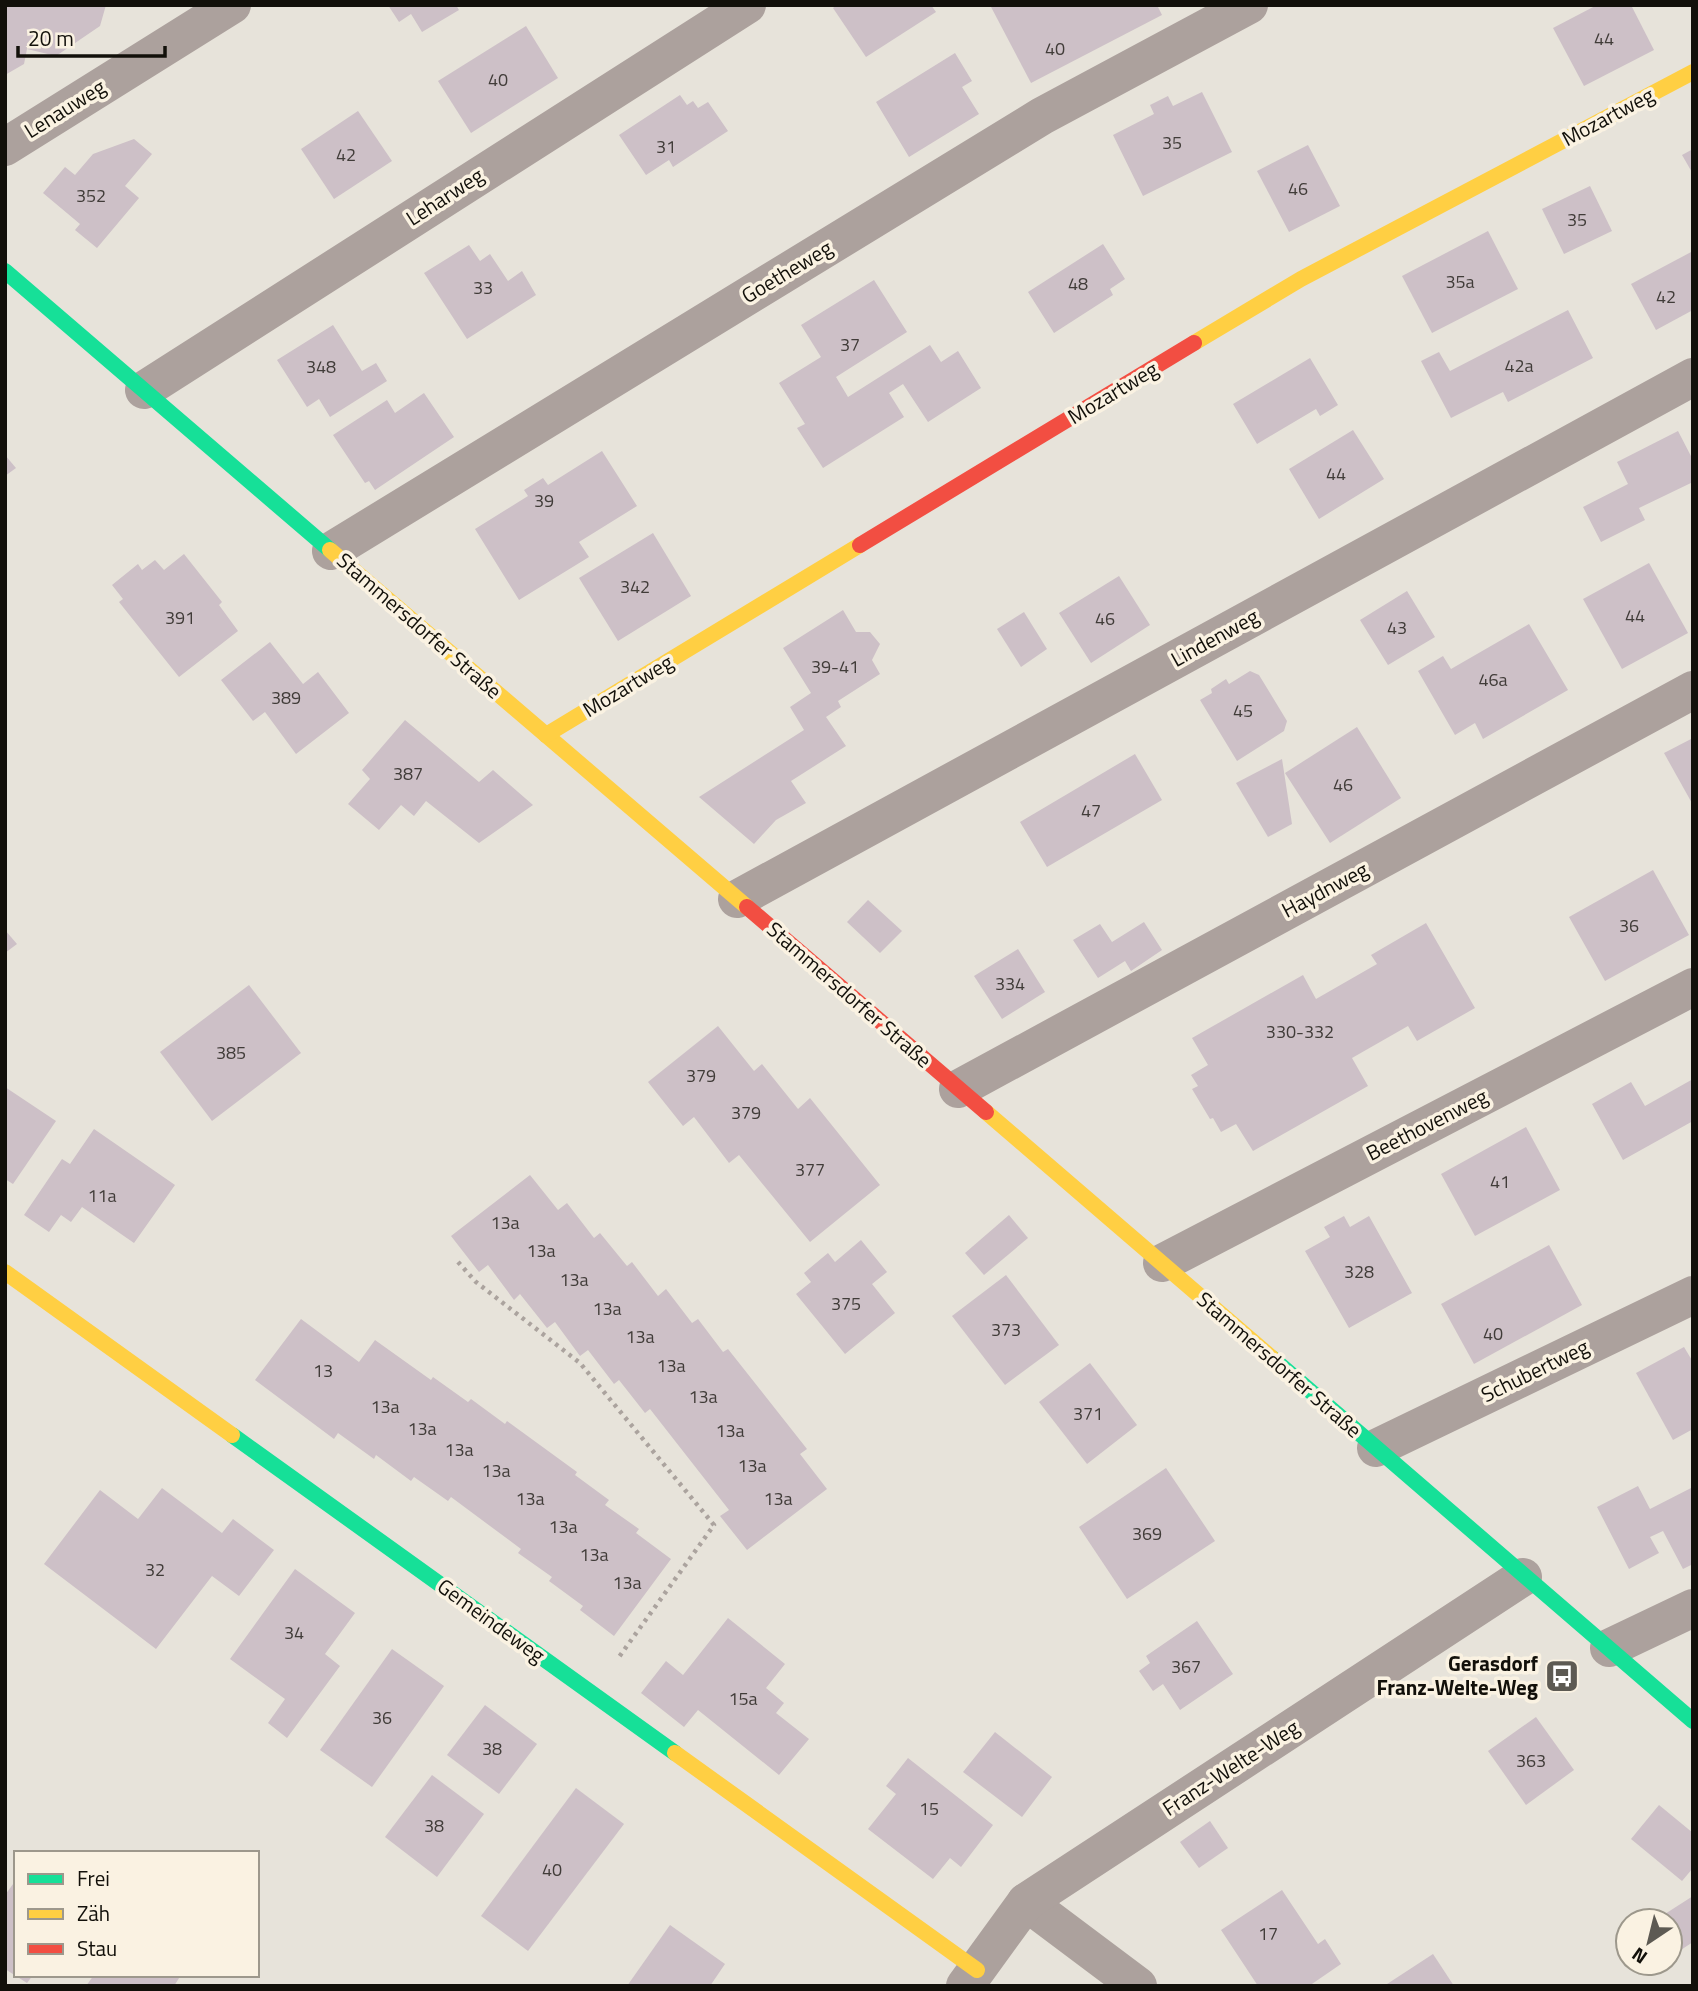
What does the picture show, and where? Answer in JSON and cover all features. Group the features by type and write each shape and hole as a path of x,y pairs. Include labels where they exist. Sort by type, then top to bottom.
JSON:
{"street":[{"name":"Lenauweg","path":"5,147 232,5"},
{"name":"Leharweg","path":"144,390 747,5"},
{"name":"Goetheweg","path":"331,551 1042,116 1249,5"},
{"name":"Mozartweg","path":"547,735 1301,279 1693,72"},
{"name":"Stammersdorfer Straße","path":"5,271 1693,1721"},
{"name":"Lindenweg","path":"737,900 1693,377"},
{"name":"Haydnweg","path":"958,1089 1693,690"},
{"name":"Beethovenweg","path":"1162,1263 1693,987"},
{"name":"Gemeindeweg","path":"5,1272 593,1695 971,1978"},
{"name":"Schubertweg","path":"1376,1448 1693,1295"},
{"name":"Franz-Welte-Weg","path":"971,1978 1026,1902 1523,1577"},
{"path":"1609,1648 1693,1608"},
{"path":"1026,1902 1138,1986"}],"path":[{"path":"458,1262 475,1282 580,1363 714,1525 593,1695"}],"building":[{"path":"5,5 106,5 100,26 56,56 27,49 24,64 5,75"},
{"path":"388,5 456,5 459,10 422,32 411,14 399,22"},
{"path":"837,5 931,5 936,12 866,57 833,8"},
{"path":"990,5 1157,5 1162,15 1031,83"},
{"path":"1597,5 1631,5 1654,50 1584,86 1553,28"},
{"path":"526,26 558,78 471,133 438,81"},
{"path":"955,53 972,81 962,87 979,114 909,157 876,102"},
{"path":"1202,92 1232,152 1143,196 1113,135 1154,114 1150,105 1168,96 1173,106"},
{"path":"680,95 687,105 693,101 698,108 708,102 728,131 673,167 669,160 646,175 619,135"},
{"path":"358,111 392,161 334,199 301,149"},
{"path":"134,139 152,154 125,186 139,198 97,248 75,230 80,224 43,193 65,167 75,175 93,154"},
{"path":"1308,145 1340,206 1289,232 1257,171"},
{"path":"1693,149 1693,174 1682,155"},
{"path":"1590,186 1612,231 1564,254 1542,209"},
{"path":"1488,231 1518,289 1432,333 1402,276"},
{"path":"1103,244 1125,279 1110,289 1113,295 1054,333 1028,292"},
{"path":"469,245 480,261 490,254 508,281 522,271 536,295 467,339 424,273"},
{"path":"1693,251 1693,310 1656,330 1631,284"},
{"path":"874,280 907,332 836,377 848,397 930,345 941,362 958,351 981,388 928,422 903,384 889,393 904,417 823,468 797,428 805,424 779,383 821,357 801,325"},
{"path":"1568,310 1593,358 1508,402 1503,392 1451,418 1421,361 1439,352 1450,371"},
{"path":"333,325 362,371 376,363 387,381 330,417 319,399 307,407 277,360"},
{"path":"1310,358 1338,405 1320,416 1316,409 1257,444 1233,404"},
{"path":"424,393 454,437 375,490 369,481 365,483 333,435 387,400 395,413"},
{"path":"1353,430 1384,479 1319,519 1289,469"},
{"path":"1678,431 1693,460 1693,482 1639,508 1645,520 1601,542 1583,507 1628,484 1617,462"},
{"path":"602,451 637,506 579,542 589,557 519,600 475,529 528,496 524,490 543,478 548,485"},
{"path":"5,455 16,468 5,476"},
{"path":"653,533 691,596 618,641 579,578"},
{"path":"184,554 222,602 219,605 238,631 179,677 119,602 123,599 112,585 138,564 142,570 155,560 164,570"},
{"path":"1649,563 1688,633 1622,669 1583,599"},
{"path":"1119,576 1150,625 1091,663 1059,613"},
{"path":"1407,591 1435,637 1388,665 1360,620"},
{"path":"843,610 856,632 870,632 880,644 872,660 880,674 838,701 841,707 826,717 846,746 791,781 806,803 776,820 754,844 699,797 804,730 790,707 811,693 783,648"},
{"path":"1024,612 1047,649 1021,667 997,629"},
{"path":"1529,624 1568,690 1483,739 1475,723 1455,735 1418,671 1443,656 1451,669"},
{"path":"270,642 303,684 318,672 349,713 296,754 265,712 253,721 221,680"},
{"path":"1250,671 1259,675 1287,721 1284,731 1237,761 1200,700 1226,679 1229,684"},
{"path":"405,720 479,782 493,770 533,805 479,843 426,801 414,816 401,805 379,830 348,804 370,779 362,770"},
{"path":"1357,727 1401,798 1330,843 1285,773"},
{"path":"1693,738 1693,805 1664,753"},
{"path":"1135,754 1162,800 1047,867 1020,822"},
{"path":"1282,759 1292,824 1268,837 1236,783"},
{"path":"1653,870 1689,935 1605,981 1569,917"},
{"path":"868,900 902,931 880,953 847,922"},
{"path":"1144,922 1162,950 1131,971 1125,961 1098,978 1073,940 1100,924 1112,942"},
{"path":"1426,923 1475,1008 1417,1041 1408,1026 1352,1058 1368,1086 1253,1151 1236,1124 1221,1132 1192,1089 1198,1086 1191,1075 1208,1065 1192,1038 1303,975 1316,999 1377,964 1371,955"},
{"path":"5,930 17,944 5,953"},
{"path":"1018,949 1045,992 1002,1019 974,976"},
{"path":"249,985 301,1053 212,1121 160,1052"},
{"path":"718,1026 754,1071 762,1064 798,1109 810,1098 880,1185 810,1242 739,1155 729,1163 694,1117 683,1126 648,1082"},
{"path":"1693,1079 1693,1121 1623,1160 1592,1104 1631,1082 1645,1106"},
{"path":"5,1087 56,1121 13,1184 5,1179"},
{"path":"1526,1127 1560,1190 1475,1236 1441,1174"},
{"path":"94,1129 175,1185 134,1243 82,1207 71,1222 61,1215 49,1232 24,1215 62,1159 70,1164"},
{"path":"530,1175 558,1210 567,1203 594,1238 600,1233 627,1266 632,1262 658,1296 666,1289 692,1323 698,1319 723,1352 728,1349 807,1449 800,1454 827,1489 747,1550 720,1516 729,1510 650,1409 645,1413 619,1380 614,1384 588,1350 580,1356 555,1322 547,1328 520,1294 514,1300 488,1265 479,1272 451,1236"},
{"path":"1009,1215 1028,1238 984,1275 965,1253"},
{"path":"1344,1216 1350,1227 1369,1216 1412,1293 1349,1328 1305,1251 1330,1237 1324,1227"},
{"path":"861,1240 887,1272 872,1284 895,1313 845,1354 796,1294 811,1282 804,1273 828,1253 835,1262"},
{"path":"1549,1245 1582,1305 1474,1364 1441,1304"},
{"path":"1006,1275 1059,1345 1005,1385 952,1316"},
{"path":"301,1319 359,1362 375,1340 431,1380 433,1377 468,1402 471,1399 505,1424 507,1421 577,1472 575,1475 609,1500 605,1505 639,1529 636,1533 671,1559 614,1636 580,1610 583,1606 549,1581 552,1577 518,1553 521,1549 451,1497 448,1501 414,1477 411,1481 376,1455 374,1459 338,1433 334,1439 255,1380"},
{"path":"1684,1347 1693,1362 1693,1429 1673,1440 1636,1373"},
{"path":"1090,1363 1137,1425 1087,1464 1039,1402"},
{"path":"1166,1468 1215,1541 1127,1599 1079,1527"},
{"path":"1638,1486 1650,1509 1693,1487 1693,1564 1683,1569 1663,1531 1650,1537 1659,1553 1629,1569 1597,1507"},
{"path":"162,1488 222,1533 233,1519 274,1550 239,1596 212,1576 156,1649 44,1564 100,1490 138,1519"},
{"path":"295,1569 355,1613 325,1654 340,1666 287,1738 268,1723 285,1699 230,1659"},
{"path":"728,1618 785,1664 766,1688 784,1703 776,1713 809,1739 779,1775 698,1710 684,1727 641,1693 666,1661 683,1675"},
{"path":"1197,1621 1233,1674 1180,1710 1163,1684 1153,1691 1139,1671 1150,1663 1146,1656"},
{"path":"392,1649 444,1686 372,1787 320,1750"},
{"path":"485,1705 537,1744 499,1794 447,1755"},
{"path":"1536,1717 1574,1770 1526,1805 1488,1751"},
{"path":"995,1732 1052,1777 1022,1817 963,1772"},
{"path":"908,1758 993,1825 961,1867 950,1858 933,1879 868,1829 896,1794 886,1786"},
{"path":"432,1775 484,1814 437,1877 385,1837"},
{"path":"576,1788 624,1824 528,1951 481,1916"},
{"path":"1659,1805 1693,1833 1693,1868 1682,1881 1631,1839"},
{"path":"1210,1821 1228,1848 1199,1868 1180,1842"},
{"path":"14,1883 14,1975 5,1969 5,1895"},
{"path":"1282,1890 1318,1944 1325,1939 1341,1964 1309,1986 1258,1986 1221,1930"},
{"path":"1693,1896 1693,1942 1684,1948 1684,1907 1676,1907"},
{"path":"670,1925 725,1964 710,1986 627,1986"},
{"path":"1433,1954 1454,1986 1384,1986"},
{"path":"18,1977 32,1977 27,1983"},
{"path":"93,1977 180,1977 174,1986 86,1986"}],"traffic: fast":[{"path":"5,271 330,550"},
{"path":"1272,1358 1693,1721"},
{"path":"232,1435 675,1753"}],"traffic: slow":[{"path":"1194,343 1301,279 1693,72"},
{"path":"546,735 860,545"},
{"path":"330,550 747,907"},
{"path":"986,1112 1272,1358"},
{"path":"5,1272 232,1435"},
{"path":"675,1753 977,1970"}],"traffic: jam":[{"path":"860,545 1194,343"},
{"path":"747,907 986,1112"}],"place":[{"name":"Gerasdorf Franz-Welte-Weg","path":"1562,1676"}]}
